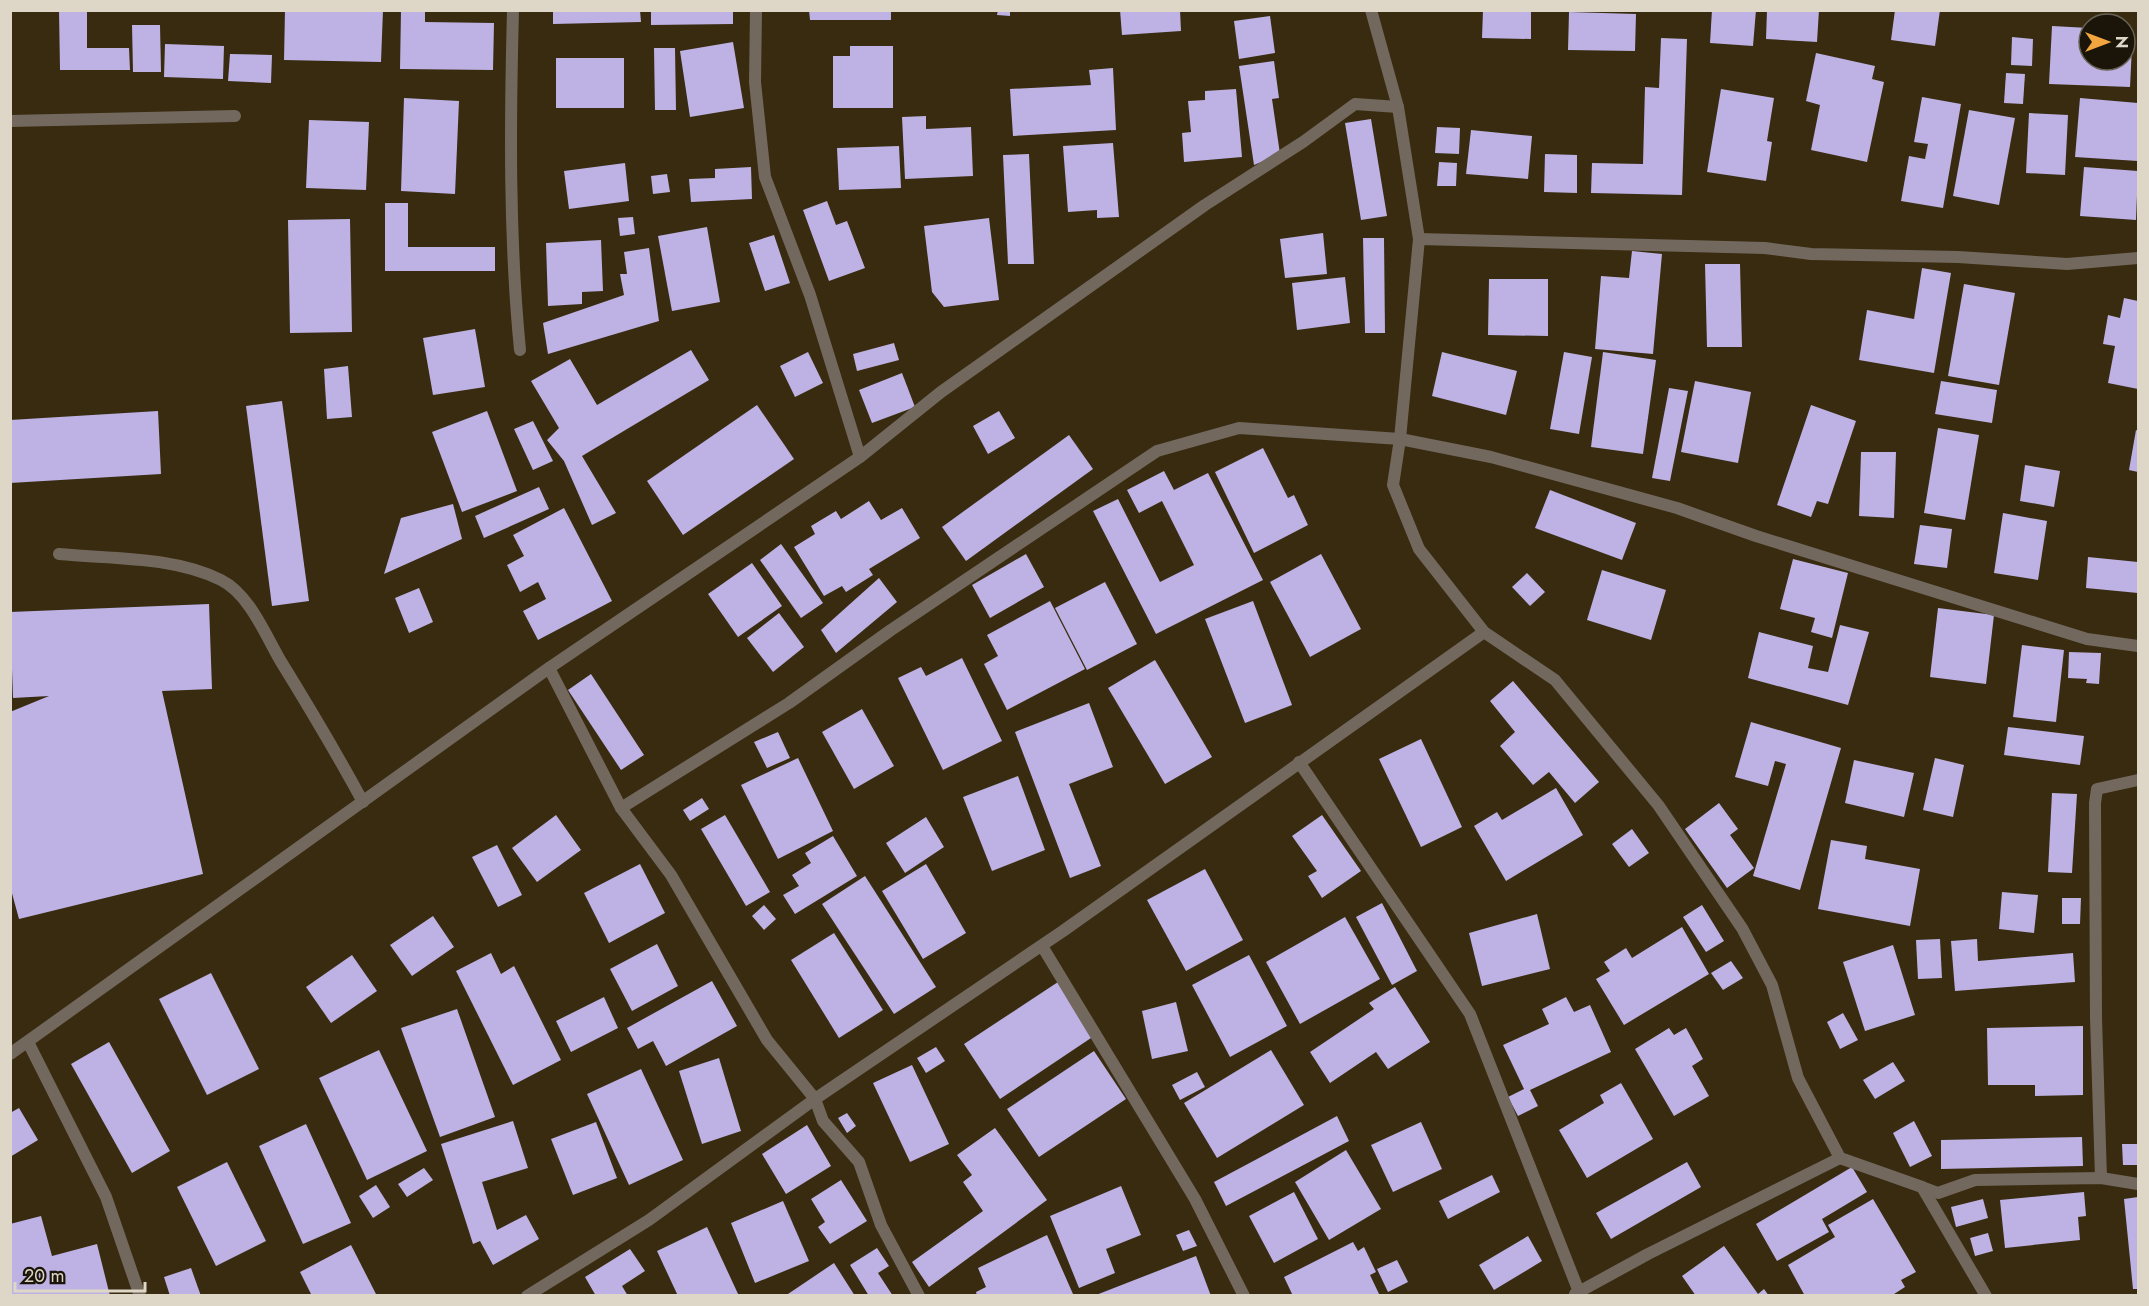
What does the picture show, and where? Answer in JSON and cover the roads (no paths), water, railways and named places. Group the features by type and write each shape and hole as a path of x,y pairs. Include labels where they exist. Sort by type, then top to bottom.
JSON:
{"street":[{"path":"513,10 512,237 520,350"},
{"path":"756,10 755,82 765,177 810,295 860,457"},
{"path":"1371,10 1398,107 1419,239 1400,439 1393,485 1419,549 1484,632 1555,680 1659,806 1742,928 1772,985 1798,1078 1840,1158 1938,1193 1975,1180 2101,1178 2139,1184"},
{"path":"10,1054 549,668 860,457 941,392 1205,205 1303,142 1355,104 1398,107"},
{"path":"10,121 235,116"},
{"path":"1419,239 1765,248 1811,254 1958,257 2067,264 2139,258"},
{"path":"621,807 789,703 891,630 1157,451 1239,428 1400,439 1491,457 1677,508 1756,536 2087,639 2139,646"},
{"path":"59,554 172,565 223,581 247,604 363,802"},
{"path":"527,1296 649,1220 815,1099 1042,946 1484,632"},
{"path":"549,668 621,807 671,875 767,1040 815,1099 823,1120 859,1162 881,1225 918,1296"},
{"path":"1299,762 1470,1014 1576,1294 1657,1249 1840,1158"},
{"path":"2101,1178 2096,1018 2095,803 2097,789 2139,780"},
{"path":"1042,946 1195,1199 1244,1296"},
{"path":"28,1042 106,1197 140,1296"},
{"path":"1922,1187 1986,1296"}]}
